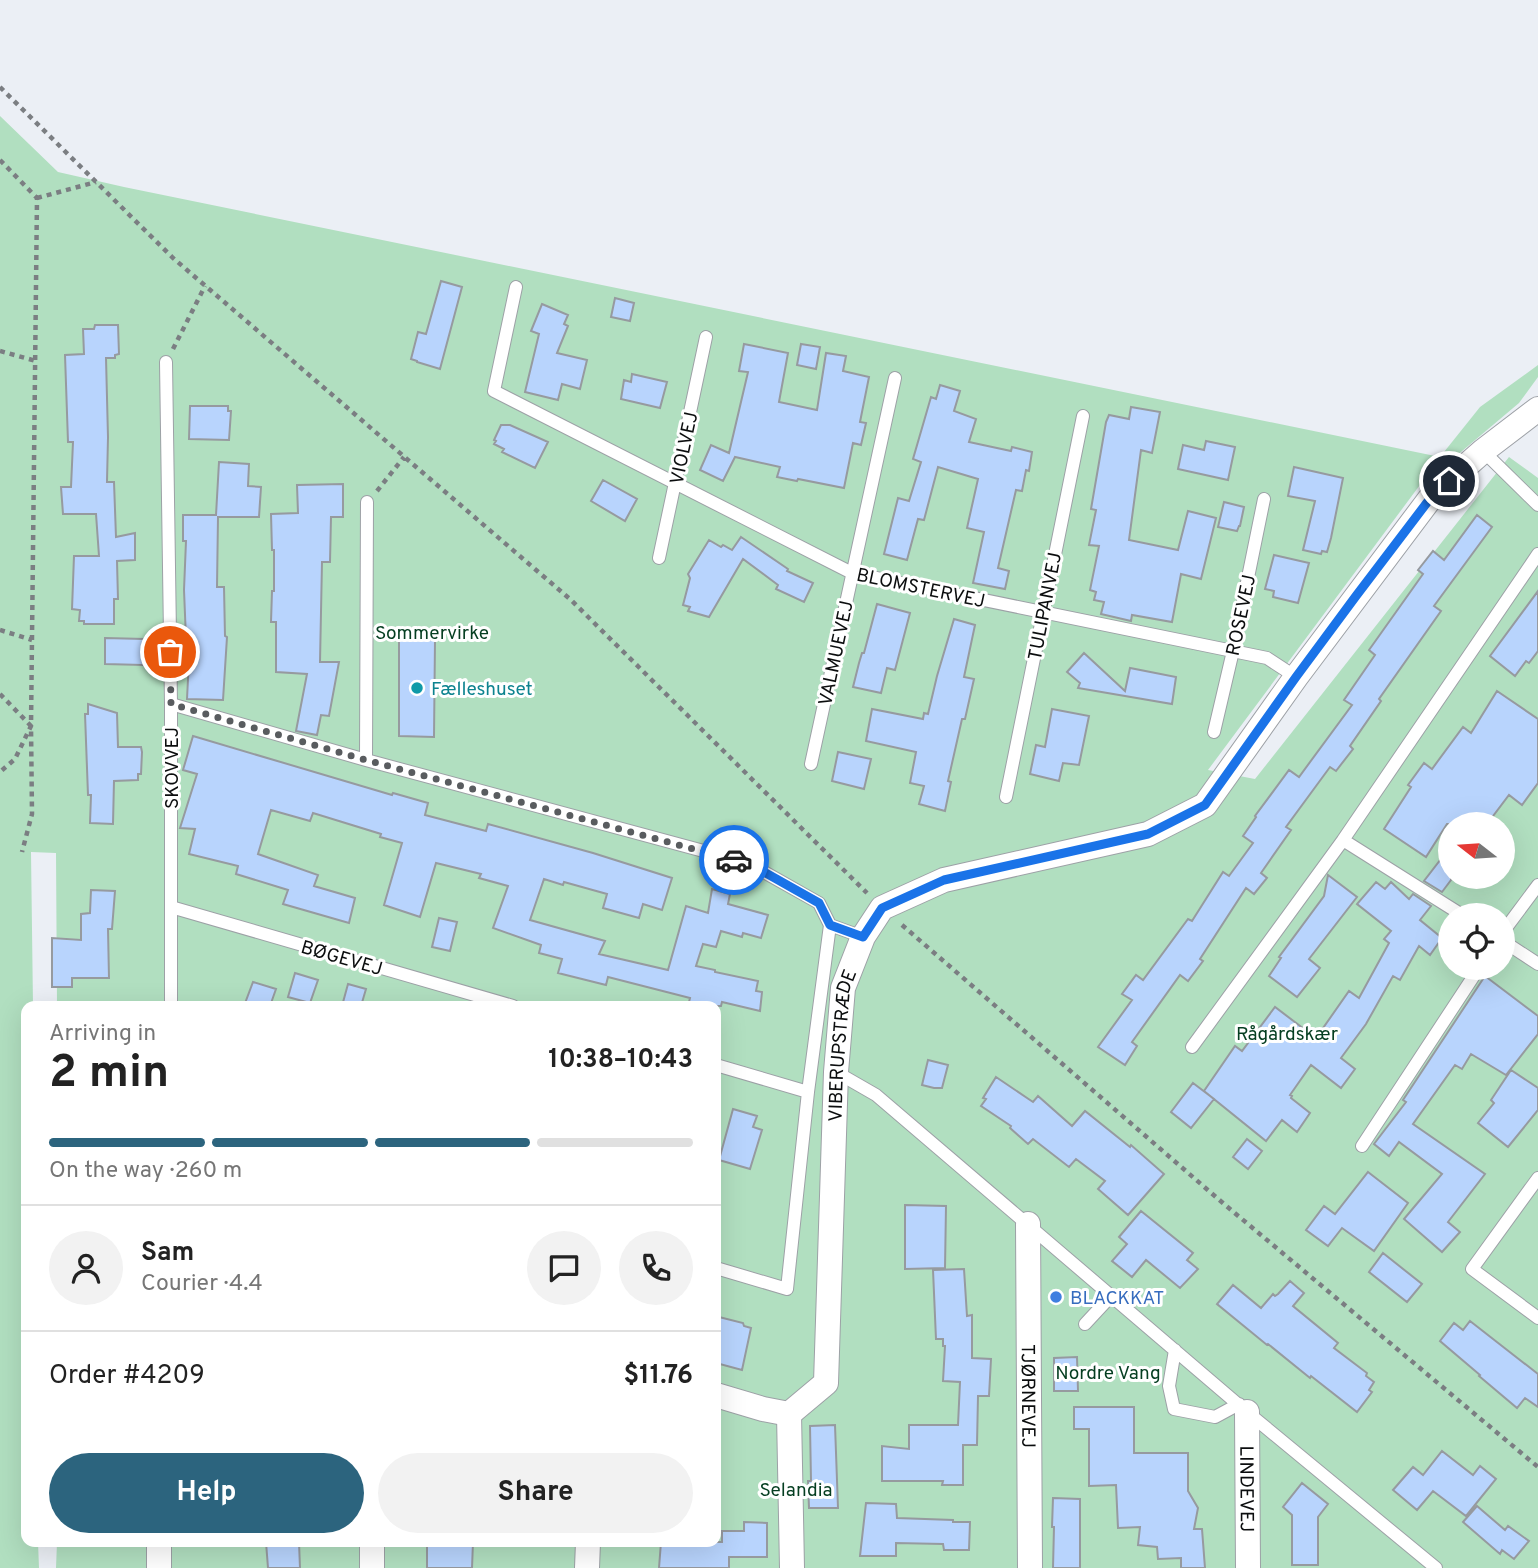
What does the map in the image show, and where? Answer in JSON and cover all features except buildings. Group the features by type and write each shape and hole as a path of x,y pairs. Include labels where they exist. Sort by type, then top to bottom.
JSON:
{"street":[{"path":"882,908 944,880 1148,834 1205,805 1296,677 1432,496 1483,451 1538,409"},
{"name":"VIBERUPSTRÆDE","path":"789,1413 826,1383 836,1072 843,988 863,937 882,908"},
{"name":"TJØRNEVEJ","path":"1028,1224 1030,1568"},
{"path":"721,1396 763,1409 789,1413 792,1568"},
{"name":"LINDEVEJ","path":"1243,1408 1248,1568"},
{"path":"159,1547 159,1568"},
{"path":"372,1547 372,1568"},
{"path":"587,1568 588,1547"}],"lane":[{"name":"BLOMSTERVEJ","path":"516,287 494,391 852,573 1267,658 1296,677"},
{"name":"VIOLVEJ","path":"659,558 706,337"},
{"name":"SKOVVEJ","path":"166,362 171,704 170,1001"},
{"name":"VALMUEVEJ","path":"811,764 895,378"},
{"name":"TULIPANVEJ","path":"1006,797 1083,416"},
{"path":"1483,451 1538,505"},
{"name":"ROSEVEJ","path":"1214,732 1264,499"},
{"path":"366,760 367,502"},
{"path":"1192,1047 1343,840 1538,554"},
{"path":"171,704 366,760 748,863 819,903 830,925 808,1092 787,1289 721,1269"},
{"path":"1343,840 1443,903"},
{"path":"1515,916 1538,885"},
{"name":"BØGEVEJ","path":"172,907 496,1001"},
{"path":"830,925 863,937"},
{"path":"1515,949 1538,964"},
{"path":"1362,1146 1471,980"},
{"path":"721,1066 808,1092"},
{"path":"836,1072 876,1095 1243,1408 1436,1568"},
{"path":"1538,1178 1472,1269 1538,1318"},
{"path":"1085,1324 1111,1296"},
{"path":"1175,1350 1169,1386 1174,1409 1216,1417 1243,1408"}],"path":[{"path":"0,87 173,258 571,600 882,908 1224,1204 1538,1467"},
{"path":"0,160 37,198 32,814 22,852"},
{"path":"37,198 96,182"},
{"path":"166,362 205,286"},
{"path":"0,351 36,361"},
{"path":"367,502 404,457"},
{"path":"0,630 32,640"},
{"path":"0,694 31,726"},
{"path":"0,772 15,759 31,726"}],"green space":[{"path":"0,116 58,172 1440,457 1480,407 1538,365 1538,377 1519,403 1455,457 1440,458 1208,770 1255,779 1509,457 1538,478 1538,1568 56,1568 57,1547 721,1547 721,1001 57,1001 56,853 31,852 33,1001 21,1001 21,1547 38,1547 39,1568 0,1568"}],"way so far":[{"path":"170,652 171,704 734,860"}],"place":[{"name":"Fælleshuset","path":"417,688"},
{"name":"BLACKKAT","path":"1056,1297"}],"route":[{"path":"734,860 748,863 819,903 830,925 863,937 882,908 944,880 1148,834 1205,805 1356,596 1432,496 1449,481"}],"park label":[{"name":"Sommervirke","path":"432,632"},
{"name":"Rågårdskær","path":"1287,1033"},
{"name":"Nordre Vang","path":"1108,1372"},
{"name":"Selandia","path":"796,1489"}]}
